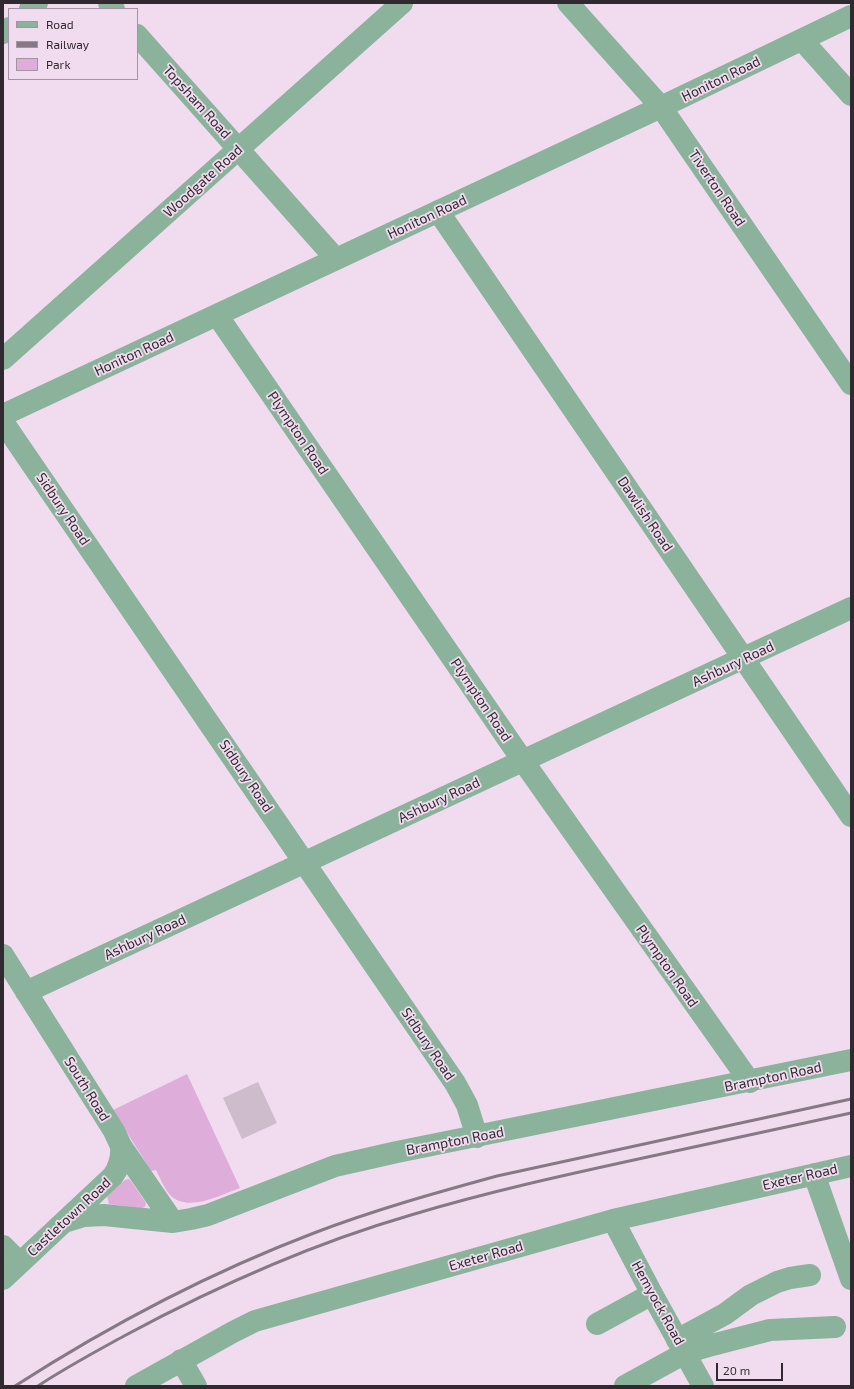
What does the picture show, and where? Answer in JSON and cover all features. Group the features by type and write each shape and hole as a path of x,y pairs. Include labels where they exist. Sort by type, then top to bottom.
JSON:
{"street":[{"name":"Woodgate Road","path":"3,359 402,3"},
{"name":"Tiverton Road","path":"568,3 661,107 851,384"},
{"name":"Honiton Road","path":"3,415 438,212 851,16"},
{"name":"Topsham Road","path":"138,36 336,259"},
{"path":"802,40 851,95"},
{"name":"Dawlish Road","path":"438,212 851,816"},
{"name":"Plympton Road","path":"217,315 523,761 750,1082"},
{"name":"Sidbury Road","path":"3,422 455,1083 467,1105 477,1137"},
{"name":"Ashbury Road","path":"26,992 851,608"},
{"name":"South Road","path":"3,955 114,1131 121,1146 174,1222"},
{"name":"Brampton Road","path":"64,1222 84,1216 104,1215 174,1222 191,1220 208,1215 335,1166 397,1152 750,1082 851,1060"},
{"name":"Castletown Road","path":"3,1279 113,1176 121,1160 121,1146"},
{"name":"Exeter Road","path":"136,1386 233,1332 256,1322 613,1220 851,1166"},
{"path":"814,1174 851,1279"},
{"name":"Hemyock Road","path":"613,1220 703,1386"},
{"path":"3,1246 20,1263"},
{"path":"625,1386 751,1295 777,1282 790,1278 810,1275"},
{"path":"598,1324 652,1294"},
{"path":"681,1347 712,1345 770,1330 835,1327"},
{"path":"181,1360 196,1386"}],"green space":[{"path":"187,1074 240,1188 214,1198 195,1203 177,1200 170,1195 156,1170 151,1171 113,1110"},
{"path":"129,1179 146,1203 145,1207 141,1208 109,1204 107,1196 125,1180"}],"building":[{"path":"258,1082 277,1123 242,1139 223,1098"}],"railway":[{"path":"15,1386 124,1321 198,1283 236,1265 314,1233 382,1209 497,1176 851,1099"},
{"path":"38,1386 69,1366 193,1300 264,1268 337,1239 440,1207 526,1184 851,1113"}]}
